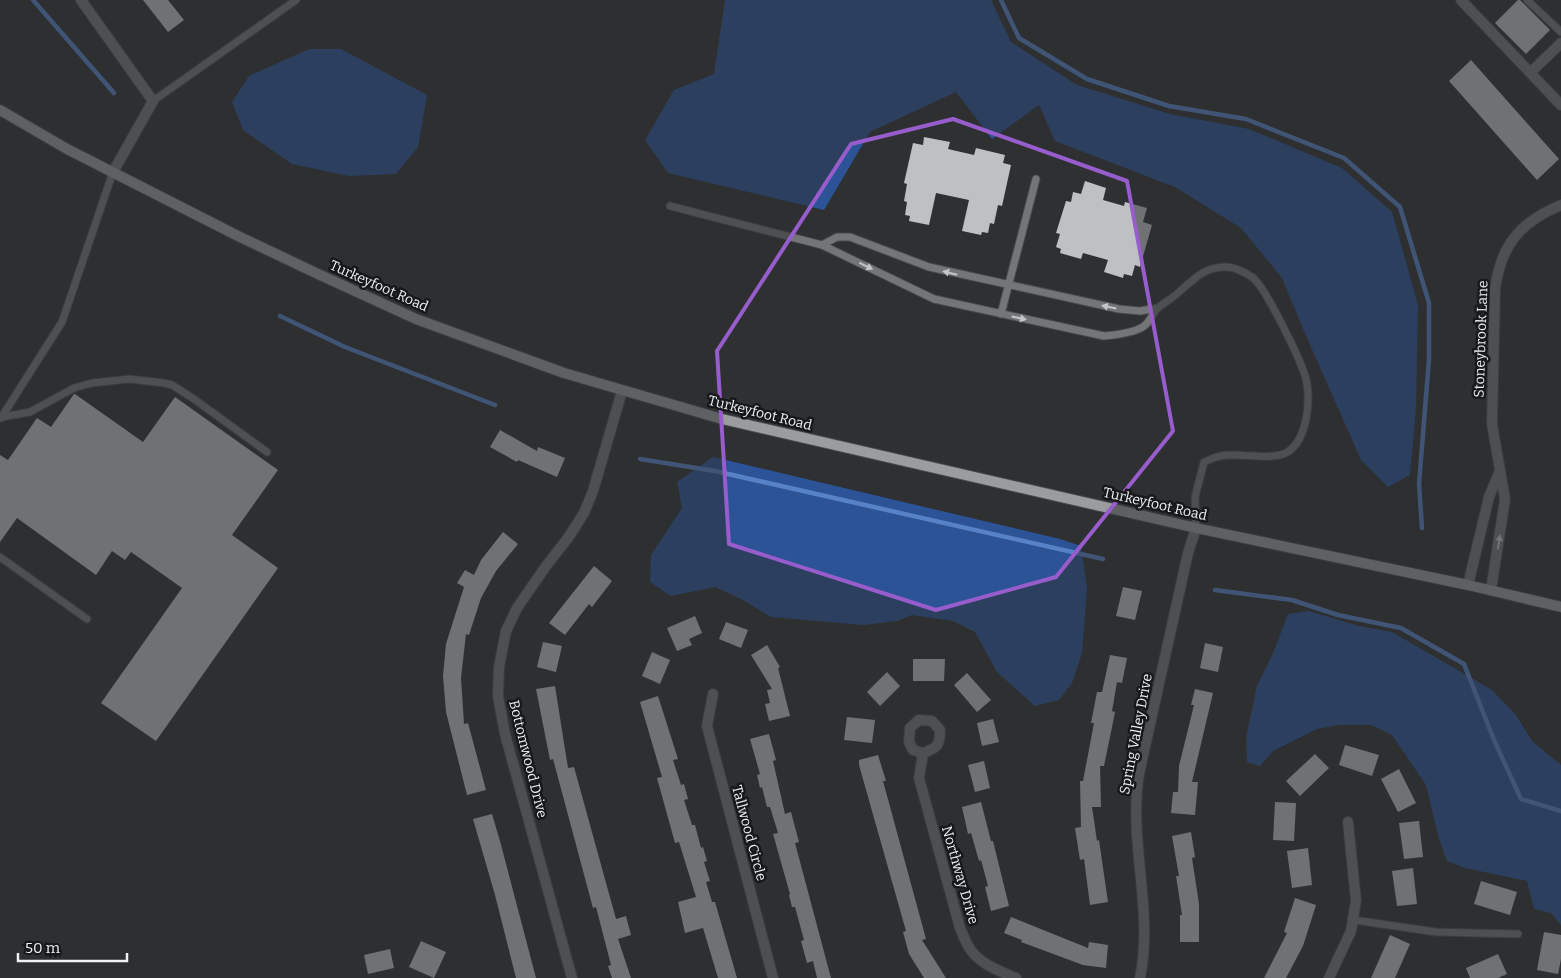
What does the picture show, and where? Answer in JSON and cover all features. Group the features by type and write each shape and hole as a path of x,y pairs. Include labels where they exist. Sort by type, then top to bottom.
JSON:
{"main road":[{"name":"Turkeyfoot Road","path":"0,110 67,149 238,236 416,319 539,365 722,419 1196,528 1468,585 1561,607"}],"street":[{"path":"81,0 154,101 113,172"},
{"path":"1461,0 1561,105"},
{"path":"1531,72 1561,43"},
{"name":"Stoneybrook Lane","path":"1491,590 1505,498 1492,424 1494,289 1497,271 1504,251 1516,234 1532,221 1561,205"},
{"name":"Bottomwood Drive","path":"572,978 505,734 498,696 499,667 506,631 517,608 568,538 584,512 593,491 622,391"},
{"path":"1468,585 1489,497 1499,472"},
{"name":"Spring Valley Drive","path":"1140,978 1144,959 1145,924 1136,836 1136,796 1139,774 1186,563 1196,528"},
{"name":"Tallwood Circle","path":"713,694 707,726 773,978"},
{"name":"Northway Drive","path":"923,754 919,778 960,928 970,950 980,960 1016,978"},
{"path":"1329,978 1351,931 1354,920 1356,901 1348,822"}],"lane":[{"path":"154,101 296,0"},
{"path":"1527,0 1561,32"},
{"path":"1,418 62,322 113,172"},
{"path":"1001,314 1036,179"},
{"path":"670,206 822,245 934,299 1104,336 1122,334 1144,326 1158,308 1173,298 1194,277 1212,268 1229,267 1252,277 1262,288 1297,357 1307,382 1309,403 1305,423 1297,441 1289,452 1272,456 1230,455 1215,457 1204,462 1195,497 1196,528"},
{"path":"822,245 837,237 850,237 928,267 1008,286 1119,309 1140,311 1158,308"},
{"path":"1,418 30,412 74,388 130,379 156,382 172,385 267,452"},
{"path":"0,557 86,619"},
{"path":"1354,920 1436,932 1518,934"}],"highlighted area":[{"path":"953,119 1127,181 1173,431 1056,577 936,610 729,544 717,351 851,144"}],"shaded area":[{"path":"725,0 991,0 1011,42 1077,85 1170,114 1249,129 1342,168 1392,212 1418,305 1416,407 1410,475 1388,487 1361,460 1282,278 1241,228 1175,187 1055,141 1039,105 992,139 956,92 870,132 824,210 668,173 645,140 674,90 714,74"},
{"path":"309,49 341,49 427,95 418,147 396,174 349,176 292,164 243,130 232,102 249,76"},
{"path":"713,457 1060,539 1081,546 1087,589 1082,653 1072,683 1059,700 1035,706 997,672 975,632 953,621 912,615 897,621 864,625 771,617 741,599 715,587 671,596 650,582 651,555 682,508 677,482"},
{"path":"1309,611 1359,626 1392,632 1492,690 1516,715 1532,741 1561,765 1561,925 1551,913 1534,909 1527,881 1465,868 1447,861 1439,839 1426,785 1392,735 1371,725 1338,725 1317,729 1273,751 1260,766 1247,762 1246,738 1257,686 1274,651 1288,614"}],"building":[{"path":"143,0 168,0 184,20 168,32"},
{"path":"1518,0 1550,30 1526,54 1495,23"},
{"path":"1471,60 1559,159 1537,180 1449,81"},
{"path":"924,137 950,142 948,149 974,155 976,148 1005,155 1003,163 1011,165 1002,206 998,205 994,224 990,223 988,233 982,232 981,235 962,231 969,200 936,193 929,225 909,221 910,216 905,215 907,202 904,201 907,184 904,183 913,143 923,145"},
{"path":"1085,181 1106,188 1103,200 1124,206 1125,202 1147,208 1143,222 1152,225 1140,267 1135,265 1132,276 1124,274 1123,278 1104,272 1108,260 1083,253 1081,259 1060,253 1061,249 1056,247 1060,234 1056,233 1066,201 1071,202 1073,192 1081,194"},
{"path":"74,394 143,442 175,397 278,470 232,535 278,568 156,741 101,703 182,588 131,552 125,560 112,551 96,575 17,518 0,542 0,455 8,460 37,418 51,427"},
{"path":"500,430 537,451 538,447 565,458 557,477 518,460 517,462 490,447"},
{"path":"503,532 518,544 496,571 481,598 469,635 466,634 461,678 464,724 468,723 486,790 467,795 446,712 443,676 446,644 464,587 457,583 465,570 474,575 481,560"},
{"path":"594,566 612,581 592,607 589,604 565,635 549,623"},
{"path":"1123,587 1142,591 1135,620 1116,616"},
{"path":"695,616 702,633 689,639 692,645 677,651 667,628"},
{"path":"726,622 748,630 741,648 719,639"},
{"path":"543,642 562,646 556,672 537,667"},
{"path":"1205,643 1223,647 1218,672 1200,668"},
{"path":"767,645 780,667 778,668 790,716 769,721 765,704 770,703 767,690 772,689 751,655"},
{"path":"652,652 670,660 660,684 642,676"},
{"path":"1110,655 1127,658 1122,683 1117,682 1112,711 1115,712 1104,766 1100,766 1101,807 1092,807 1108,902 1090,905 1084,859 1080,860 1075,828 1081,827 1080,781 1083,781 1094,723 1091,723 1097,692 1102,692"},
{"path":"913,659 945,659 944,681 913,681"},
{"path":"887,672 900,686 880,706 867,692"},
{"path":"967,673 991,700 977,712 954,685"},
{"path":"555,686 568,768 574,767 616,919 626,916 631,935 618,939 631,978 612,978 608,966 611,965 596,907 593,908 553,759 550,760 536,689"},
{"path":"1195,689 1213,693 1192,782 1198,782 1195,815 1171,813 1173,792 1178,792 1179,766 1194,705 1191,705"},
{"path":"658,696 678,759 673,760 681,785 684,784 688,799 684,800 707,861 704,862 710,881 706,882 712,902 715,902 737,978 718,978 703,928 685,933 678,902 696,897 679,842 675,843 657,778 662,777 640,702"},
{"path":"847,717 875,720 872,743 844,740"},
{"path":"993,719 999,742 982,746 977,723"},
{"path":"769,734 776,760 773,761 785,814 791,812 799,842 795,843 831,978 817,978 813,961 807,963 801,941 804,940 795,907 792,907 773,834 778,833 770,807 767,807 762,787 760,788 757,775 760,774 750,739"},
{"path":"1345,745 1379,755 1372,776 1339,765"},
{"path":"1315,754 1329,768 1300,796 1286,781"},
{"path":"878,755 886,781 883,781 926,939 922,940 946,978 924,978 909,954 903,932 906,931 859,765 859,760"},
{"path":"984,761 990,788 975,792 968,765"},
{"path":"1399,769 1416,803 1398,812 1381,779"},
{"path":"981,802 1009,906 991,911 985,887 988,886 981,860 979,861 971,833 968,834 962,807"},
{"path":"1275,802 1296,803 1294,841 1273,840"},
{"path":"492,814 536,978 516,978 473,819"},
{"path":"1419,821 1423,857 1404,859 1399,823"},
{"path":"1191,832 1195,857 1192,858 1199,904 1199,942 1180,942 1180,915 1182,915 1176,876 1179,876 1172,836"},
{"path":"1308,848 1312,885 1292,888 1287,851"},
{"path":"1413,868 1417,904 1397,906 1392,871"},
{"path":"1481,881 1517,892 1510,915 1474,904"},
{"path":"1295,898 1316,905 1303,946 1286,978 1264,978 1287,933 1284,932"},
{"path":"1011,917 1088,948 1089,942 1108,945 1106,968 1083,965 1021,942 1022,940 1004,933"},
{"path":"1544,932 1561,935 1561,959 1558,974 1537,970"},
{"path":"1390,935 1410,944 1395,978 1371,978"},
{"path":"421,941 446,952 434,978 409,967"},
{"path":"390,949 394,968 368,974 364,955"},
{"path":"1498,954 1507,974 1498,978 1470,978 1466,968"}],"waterway":[{"path":"33,0 114,93"},
{"path":"1001,0 1019,38 1087,79 1169,106 1246,119 1344,158 1400,207 1429,303 1429,359 1419,484 1422,528"},
{"path":"280,316 345,347 495,405"},
{"path":"640,459 715,471 1103,559"},
{"path":"1215,590 1292,600 1338,615 1401,628 1464,664 1494,740 1521,799 1561,811"}]}
